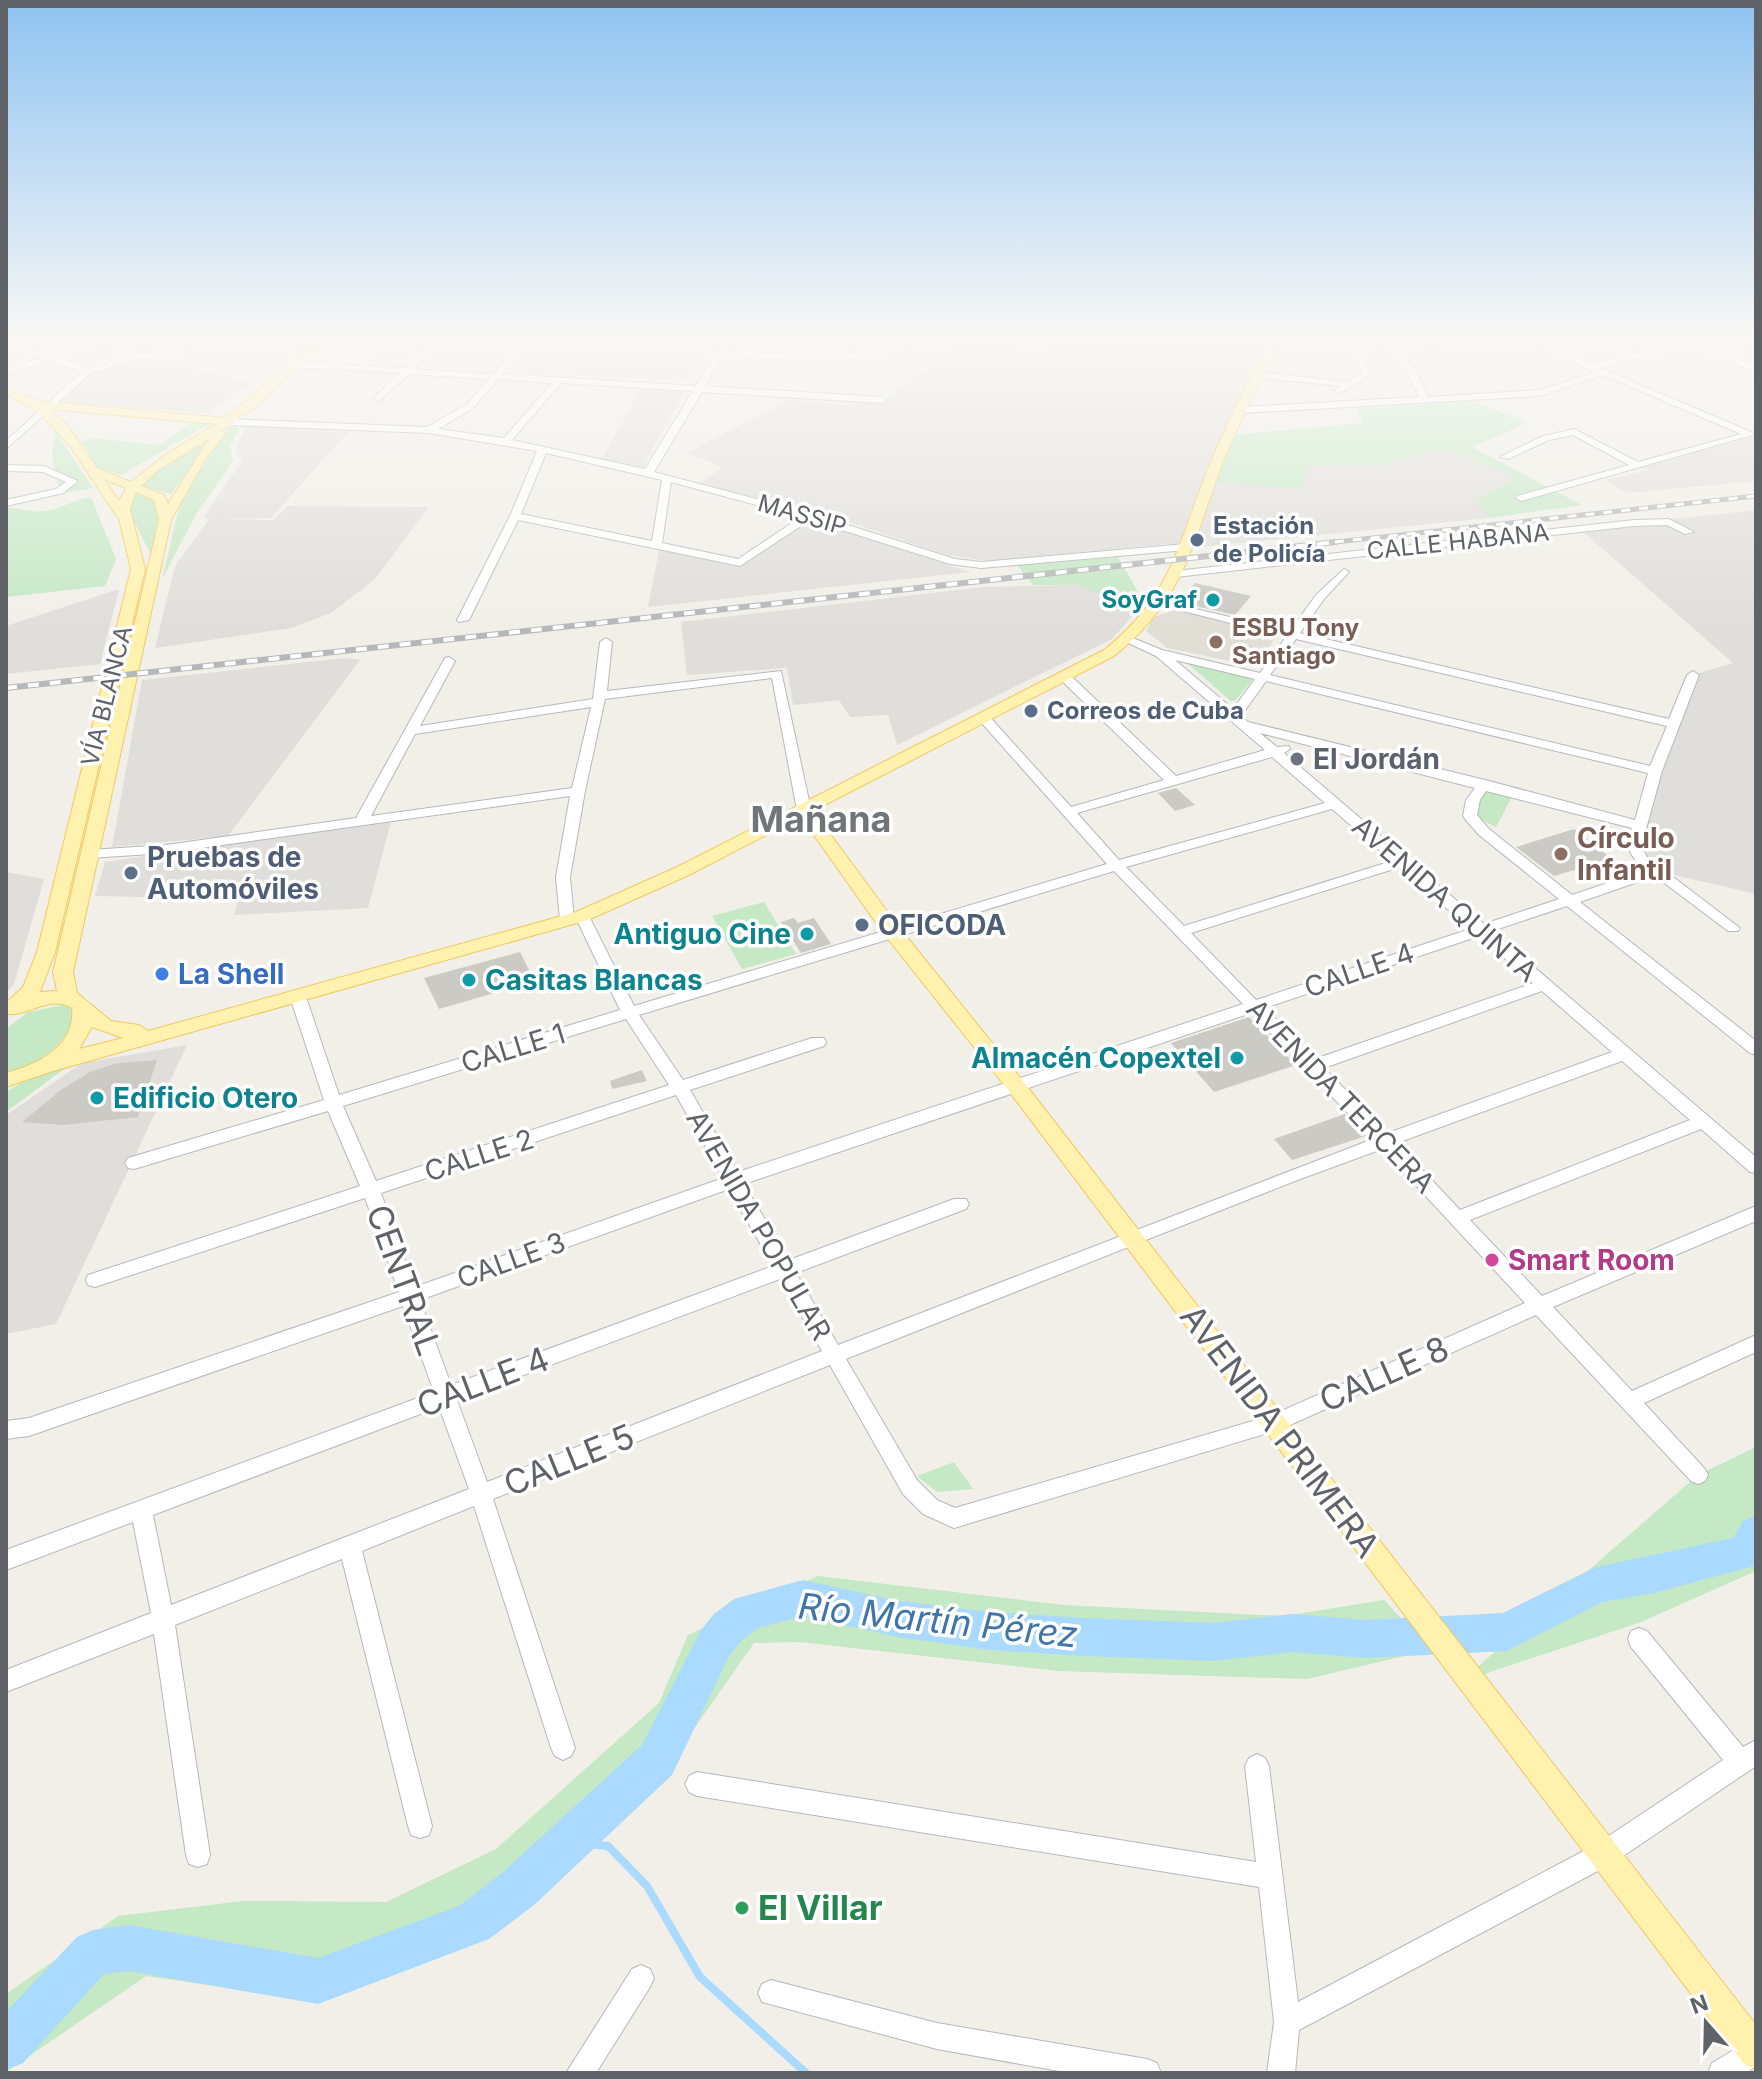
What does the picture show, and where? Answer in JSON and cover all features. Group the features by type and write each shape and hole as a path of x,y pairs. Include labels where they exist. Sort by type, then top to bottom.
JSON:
{"main road":[{"path":"67,434 124,517"},
{"name":"VÍA BLANCA","path":"8,1012 32,990 46,952 138,569 135,543 124,517 124,503 147,473 209,434"},
{"name":"VÍA BLANCA","path":"44,1066 74,1042 82,1032 85,1021 64,986 63,972 165,520 201,457 219,434"},
{"path":"9,1081 44,1066 574,918 645,889 1064,676 1128,640 1161,604 1176,574 1209,480 1231,434"},
{"path":"95,471 160,498 165,520"},
{"path":"112,478 130,478 147,473"},
{"name":"AVENIDA PRIMERA","path":"804,810 891,930 1015,1085 1756,2051"},
{"path":"8,1012 34,999 76,1002 94,1020 113,1030 183,1028"}],"street":[{"name":"MASSIP","path":"457,434 506,441 648,473 809,516 934,557 981,565 1186,547"},
{"path":"506,441 512,434"},
{"path":"648,473 672,434"},
{"path":"1505,457 1546,438 1565,434"},
{"path":"1578,434 1638,466"},
{"path":"1521,498 1752,434"},
{"path":"463,620 515,516 542,451"},
{"path":"6,468 44,469 66,476 73,483 48,494 6,503"},
{"path":"656,547 667,478"},
{"path":"515,516 740,563 809,516"},
{"name":"CALLE HABANA","path":"1176,574 1634,523 1669,522 1689,532"},
{"path":"1344,572 1293,633 1238,720 1305,741 1640,826"},
{"path":"1161,604 1672,723"},
{"name":"AVENIDA QUINTA","path":"1128,640 1160,653 1756,1167"},
{"path":"574,918 563,877 599,699 606,642"},
{"path":"1160,653 1655,771"},
{"path":"361,822 449,661"},
{"path":"412,731 599,699 777,674 804,810"},
{"path":"1693,675 1655,771 1634,847 1642,860 1733,928"},
{"path":"1064,676 1173,781"},
{"name":"AVENIDA TERCERA","path":"983,717 1115,864 1384,1140 1698,1475"},
{"path":"1070,811 1305,741"},
{"path":"1484,784 1473,800 1470,816 1484,832 1756,1049"},
{"path":"90,854 166,849 578,791"},
{"path":"891,930 1335,804"},
{"path":"1182,931 1402,862"},
{"name":"CALLE 4","path":"1015,1085 1657,871"},
{"name":"AVENIDA POPULAR","path":"574,918 735,1180 910,1487 930,1507 954,1518"},
{"name":"CALLE 1","path":"134,1163 334,1104 891,930"},
{"path":"1312,1066 1544,985"},
{"name":"CENTRAL","path":"298,997 334,1104 371,1190 481,1495 563,1748"},
{"name":"CALLE 2","path":"95,1280 818,1042"},
{"name":"CALLE 5","path":"6,1681 1384,1140 1624,1054"},
{"name":"CALLE 3","path":"6,1430 29,1427 1015,1085"},
{"path":"1458,1218 1702,1122"},
{"name":"CALLE 4","path":"6,1560 960,1204"},
{"name":"CALLE 8","path":"954,1518 1274,1423 1756,1213"},
{"path":"1629,1401 1756,1343"},
{"path":"141,1510 163,1620 198,1855"},
{"path":"350,1546 420,1826"},
{"path":"1287,2022 1604,1854 1748,1757 1639,1639"},
{"path":"1257,1766 1287,2022 1281,2073"},
{"path":"697,1784 1268,1876"},
{"path":"580,2073 641,1978"},
{"path":"771,1993 937,2036 1147,2073"},
{"path":"1722,2073 1756,2051"}],"shaded area":[{"path":"242,434 346,434 271,518 214,519 274,520 287,506 429,507 375,579 331,613 291,628 155,648 175,566 209,519 203,518 242,461 236,454"},
{"path":"616,434 661,434 643,467 602,459"},
{"path":"724,434 1230,434 1219,478 1215,481 1303,489 1306,466 1377,465 1424,453 1456,452 1517,478 1476,501 1489,518 1191,548 1168,544 989,561 947,555 842,520 699,484 723,467 687,453"},
{"path":"1756,436 1756,481 1627,493 1605,480 1649,470 1645,467"},
{"path":"1756,510 1756,894 1657,871 1634,847 1693,675 1733,663 1580,529"},
{"path":"810,520 970,572 648,607 659,550 740,567"},
{"path":"1077,585 1138,610 1112,639 897,745 888,715 850,717 839,700 793,705 787,668 687,675 681,622 984,587"},
{"path":"119,589 100,664 6,674 6,626"},
{"name":"ESBU Tony Santiago","path":"1174,610 1271,633 1276,637 1255,666 1167,648 1146,631 1154,617"},
{"path":"345,658 360,660 228,836 112,847 142,680"},
{"path":"361,822 391,822 368,908 234,915 239,899 95,896 105,862"},
{"path":"6,872 44,879 14,984 6,993"},
{"path":"187,1045 56,1324 6,1334 6,1115 82,1063"}],"green space":[{"path":"55,434 59,434 93,488 60,494 52,456"},
{"path":"175,434 191,434 121,475 97,467 82,442 92,438 160,445"},
{"path":"224,434 236,434 230,446 233,461 195,516 162,579 181,499"},
{"path":"1502,434 1472,447 1582,505 1489,518 1475,501 1516,478 1456,452 1424,453 1377,465 1307,466 1303,489 1214,482 1219,478 1230,435"},
{"path":"207,444 171,494 142,486 171,460"},
{"path":"137,491 156,498 159,514 151,555 129,511"},
{"path":"91,497 116,559 105,586 6,597 6,508 40,512"},
{"path":"1118,557 1145,604 1138,610 1077,585 1033,585 1017,565"},
{"path":"1186,662 1253,679 1236,700 1231,701"},
{"path":"1484,787 1513,795 1496,827 1472,815"},
{"path":"764,902 796,954 742,969 712,916"},
{"path":"63,1005 70,1008 75,1018 56,1047 28,1066 6,1075 6,1029 28,1012"},
{"path":"80,1057 6,1112 6,1092 41,1071"},
{"path":"1756,1447 1756,1571 1641,1622 1484,1674 1467,1676 1698,1475"},
{"path":"954,1462 973,1489 937,1492 917,1476"},
{"path":"818,1576 1064,1605 1284,1616 1384,1600 1430,1650 1307,1679 1058,1671 800,1642 754,1643 684,1743 667,1777 530,1896 277,1995 146,1976 6,2072 6,1994 118,1916 243,1901 386,1902 496,1849 659,1703 688,1635"}],"building":[{"name":"SoyGraf","path":"1195,583 1251,596 1235,615 1178,602"},
{"path":"1176,788 1195,805 1175,811 1158,793"},
{"name":"Círculo Infantil","path":"1574,829 1612,859 1554,876 1516,847"},
{"name":"Antiguo Cine","path":"794,918 798,923 814,918 831,944 801,953 781,922"},
{"name":"Casitas Blancas","path":"520,952 531,974 508,981 512,988 439,1009 424,978"},
{"name":"Almacén Copextel","path":"1249,1017 1296,1065 1214,1092 1171,1043"},
{"name":"Edificio Otero","path":"157,1060 138,1117 63,1125 22,1122 62,1089 90,1072 118,1063"},
{"path":"642,1070 647,1081 612,1089 610,1081"},
{"name":"Almacén Copextel","path":"1345,1114 1366,1136 1292,1160 1274,1139"}],"waterway":[{"name":"Río Martín Pérez","path":"6,2046 93,1953 129,1948 318,1981 473,1923 518,1889 657,1760 715,1643 728,1627 748,1612 803,1598 898,1619 990,1631 1214,1642 1292,1633 1366,1639 1507,1632 1596,1585 1741,1554 1753,1547 1756,1533"},
{"path":"571,1842 608,1846 647,1886 700,1977 806,2073"}],"railway":[{"path":"1317,544 1756,496"},
{"path":"6,688 1336,542"}],"place":[{"name":"Estación de Policía","path":"1197,540"},
{"name":"SoyGraf","path":"1213,600"},
{"name":"ESBU Tony Santiago","path":"1216,642"},
{"name":"Correos de Cuba","path":"1031,711"},
{"name":"El Jordán","path":"1297,759"},
{"name":"Círculo Infantil","path":"1561,854"},
{"name":"Pruebas de Automóviles","path":"131,873"},
{"name":"OFICODA","path":"862,925"},
{"name":"Antiguo Cine","path":"807,934"},
{"name":"La Shell","path":"162,974"},
{"name":"Casitas Blancas","path":"469,980"},
{"name":"Almacén Copextel","path":"1237,1058"},
{"name":"Edificio Otero","path":"97,1098"},
{"name":"Smart Room","path":"1492,1260"},
{"name":"El Villar","path":"742,1908"}],"district":[{"name":"Mañana","path":"821,819"}]}
